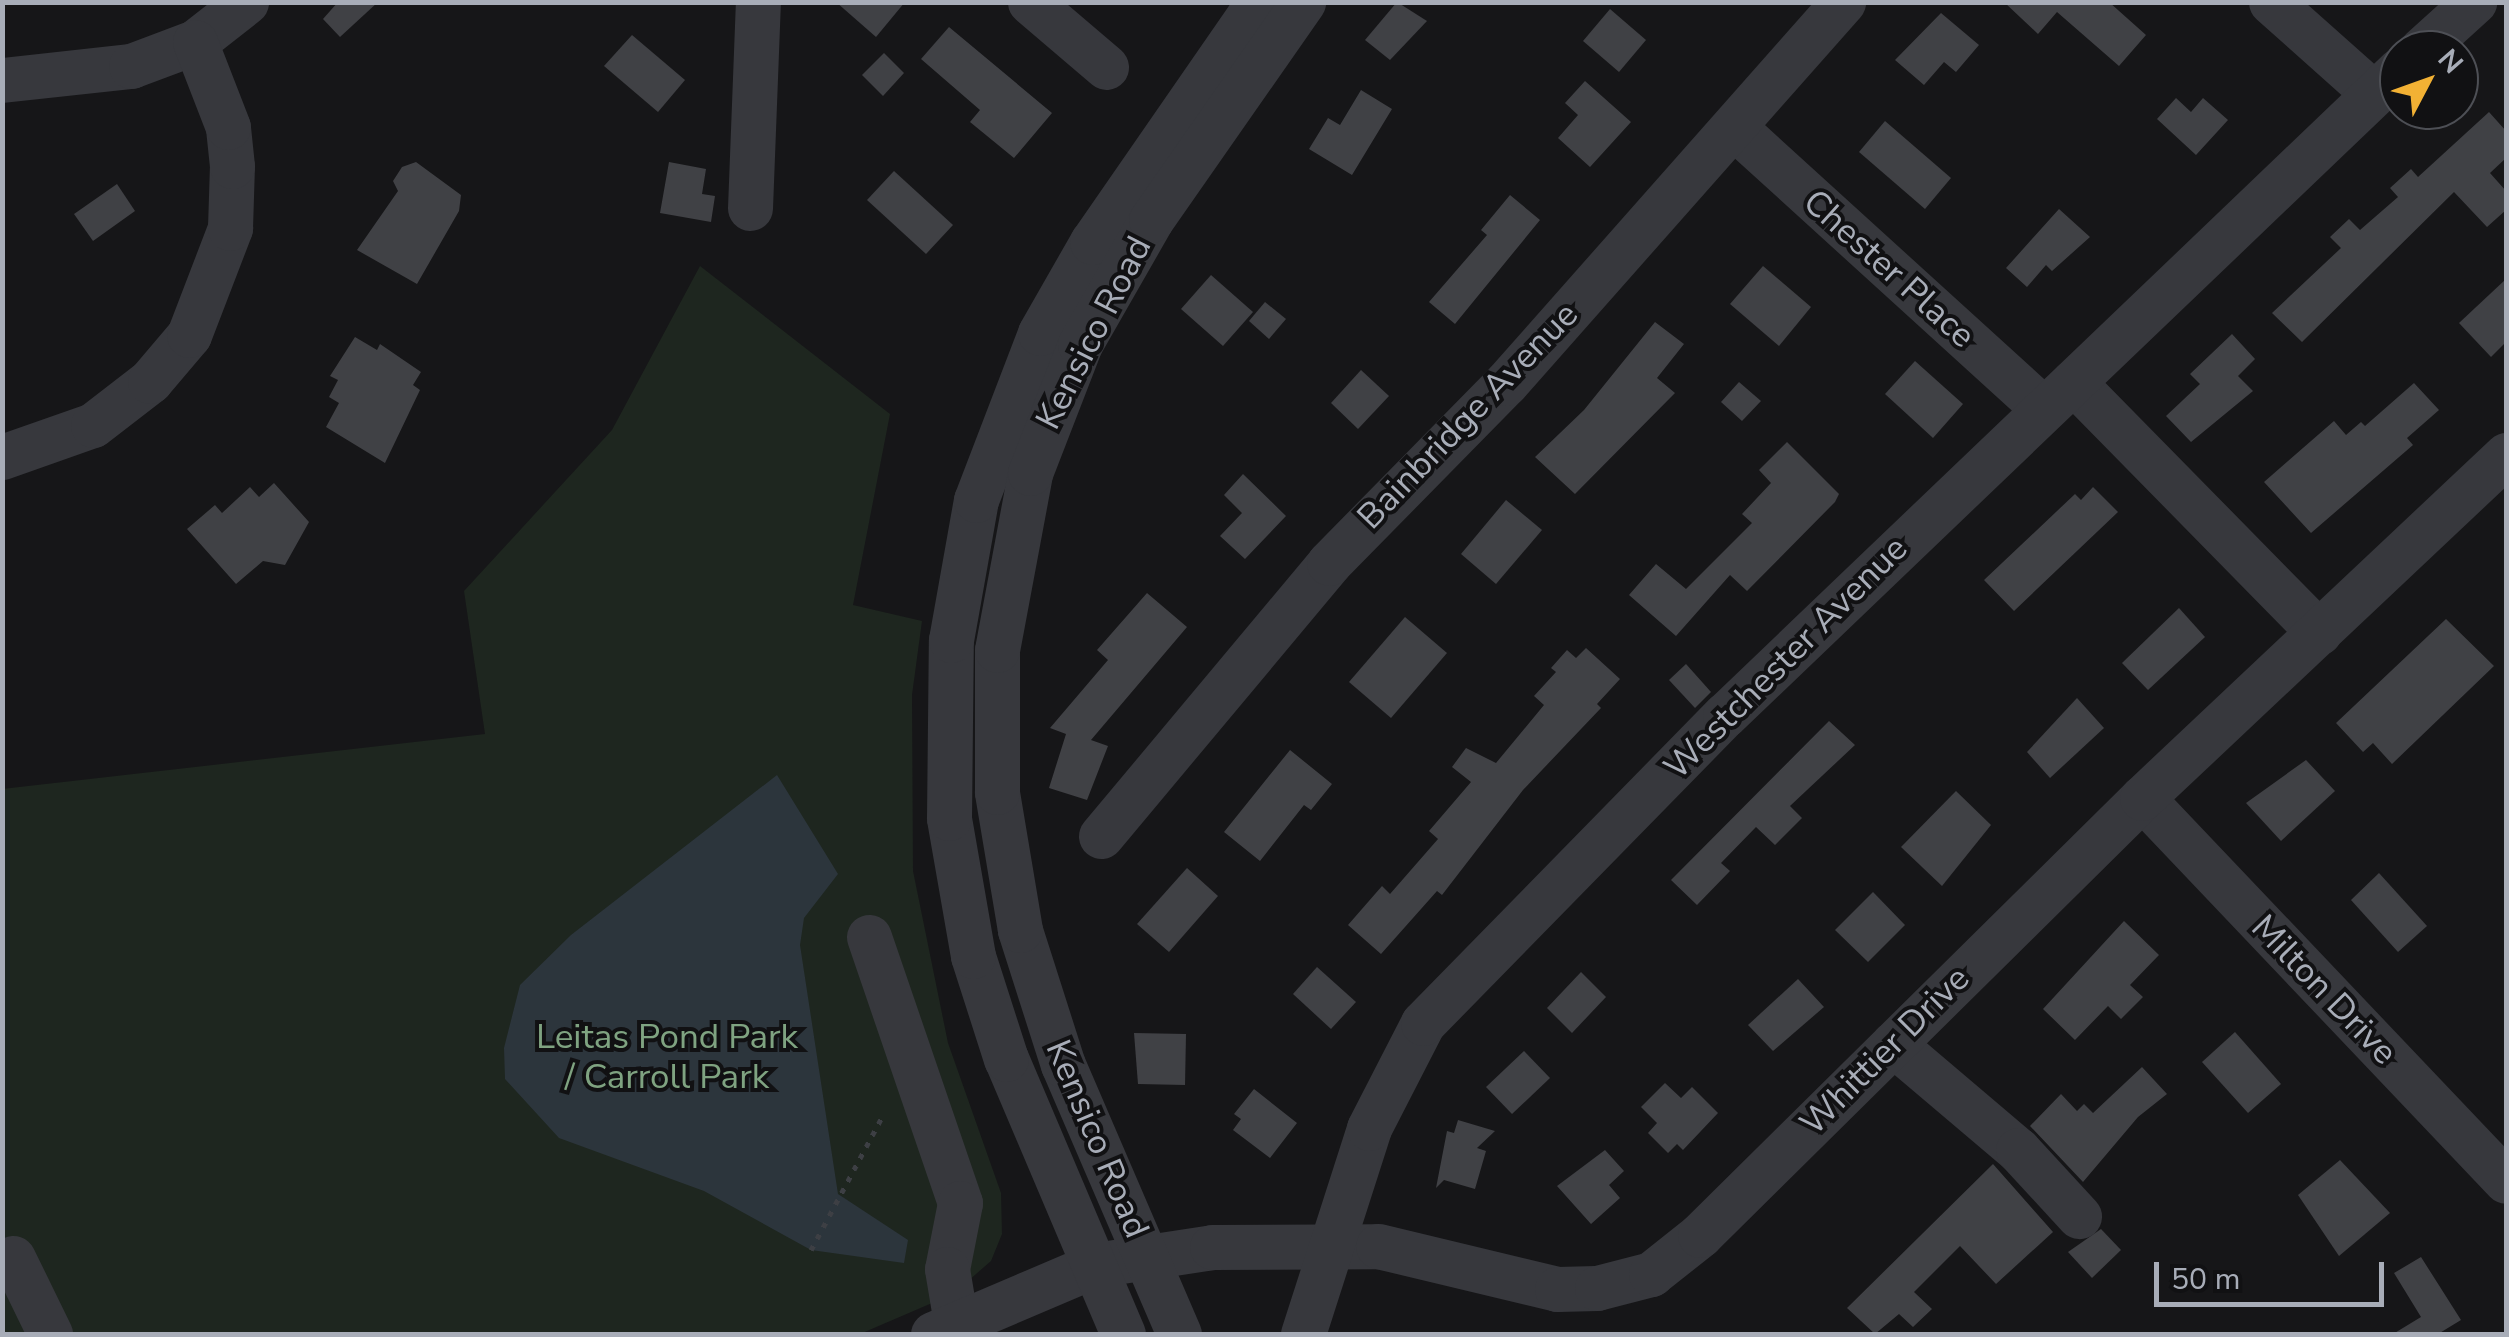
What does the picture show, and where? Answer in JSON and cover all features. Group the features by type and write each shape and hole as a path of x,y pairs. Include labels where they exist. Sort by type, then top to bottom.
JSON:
{"street":[{"path":"2,80 42,80 131,66 195,42 246,2"},
{"path":"750,208 758,2"},
{"path":"1030,2 1106,67"},
{"name":"Kensico Road","path":"1179,1334 1121,1260 1006,1059 966,922 947,780 955,604 986,464 1040,334 1092,242 1258,2"},
{"name":"Kensico Road","path":"1123,1334 1121,1260 1016,912 995,755 1001,616 1030,473 1080,344 1152,220 1303,2"},
{"name":"Bainbridge Avenue","path":"1101,836 1366,521 1506,382 1737,130 1843,2"},
{"path":"2271,2 2379,77"},
{"path":"2443,30 2474,2"},
{"path":"2,457 93,425 150,381 188,335 205,300 230,228 232,166 228,127 195,42"},
{"name":"Westchester Avenue","path":"1303,1334 1370,1128 1423,1024 1725,715 2379,89"},
{"name":"Chester Place","path":"1737,130 2057,395 2319,632"},
{"name":"Whittier Drive","path":"944,1329 1121,1260 1333,1244 1378,1246 1557,1288 1597,1288 1651,1274 1700,1235 2142,798 2506,456"},
{"name":"Milton Drive","path":"2142,798 2506,1181"},
{"path":"869,937 960,1203 946,1269 944,1329"},
{"path":"1893,1044 2018,1150 2079,1216"},
{"path":"13,1258 50,1334"}],"path":[{"path":"810,1250 882,1119"}],"green space":[{"name":"Leitas Pond Park / Carroll Park","path":"700,266 890,414 853,605 922,621 912,695 913,871 948,1043 1001,1193 1002,1234 991,1261 953,1294 860,1334 3,1334 2,789 485,734 464,591 612,430"}],"shaded area":[{"path":"777,775 838,874 804,918 800,945 838,1194 908,1240 904,1263 811,1250 704,1191 559,1138 505,1079 504,1048 520,985 571,935"}],"building":[{"path":"338,2 378,2 340,37 323,19"},
{"path":"836,2 905,2 876,37"},
{"path":"1397,2 1427,21 1390,60 1365,40"},
{"path":"2004,2 2109,2 2146,35 2119,66 2057,12 2038,34"},
{"path":"1610,9 1646,40 1619,72 1583,41"},
{"path":"1941,13 1979,45 1956,72 1944,62 1924,85 1895,60"},
{"path":"949,27 1052,113 1014,158 970,122 980,110 921,59"},
{"path":"632,35 685,80 658,112 604,66"},
{"path":"884,53 904,73 883,96 862,75"},
{"path":"1585,81 1631,122 1590,167 1558,138 1578,115 1565,103"},
{"path":"1361,90 1392,109 1352,175 1309,149 1328,118 1340,125"},
{"path":"2176,98 2191,112 2203,98 2228,120 2196,155 2157,119"},
{"path":"2489,112 2506,131 2506,158 2490,173 2506,191 2506,210 2487,227 2454,192 2302,342 2272,313 2341,248 2330,237 2349,219 2360,230 2398,197 2390,188 2411,169 2418,177 2469,130 2479,130 2479,121"},
{"path":"1885,121 1951,178 1925,209 1859,152"},
{"path":"416,162 461,195 459,211 417,284 357,250 398,191 393,181 402,167"},
{"path":"669,162 706,169 702,194 715,196 711,222 660,213"},
{"path":"894,171 953,225 926,254 867,200"},
{"path":"117,184 135,211 93,241 74,214"},
{"path":"1510,195 1540,220 1455,324 1429,302 1487,235 1481,230"},
{"path":"2059,209 2090,237 2052,271 2046,265 2027,287 2006,268"},
{"path":"1763,266 1811,307 1779,346 1730,304"},
{"path":"1211,275 1253,312 1223,346 1181,309"},
{"path":"2506,279 2506,342 2491,357 2459,323"},
{"path":"1265,302 1286,319 1269,339 1249,321"},
{"path":"1655,322 1684,344 1657,378 1675,393 1575,494 1535,457 1584,410"},
{"path":"2232,334 2255,359 2238,376 2253,391 2191,442 2166,416 2200,384 2190,374"},
{"path":"355,337 377,350 380,344 421,372 413,385 420,390 385,463 326,427 339,403 329,397 338,380 330,376"},
{"path":"1915,361 1963,404 1933,438 1885,394"},
{"path":"1361,370 1389,396 1358,429 1331,403"},
{"path":"1739,382 1761,401 1742,421 1721,402"},
{"path":"2414,383 2439,410 2407,438 2413,445 2311,533 2264,482 2334,421 2346,435 2361,422 2365,426"},
{"path":"1787,442 1839,494 1835,502 1747,591 1730,575 1676,636 1629,595 1656,564 1686,589 1752,523 1742,514 1771,483 1759,470"},
{"path":"1243,474 1286,516 1245,559 1220,536 1242,513 1224,495"},
{"path":"274,483 309,522 285,565 263,561 236,584 187,529 215,505 222,513 250,487 259,497"},
{"path":"2093,487 2118,512 2014,611 1984,580 2075,494 2081,500"},
{"path":"1506,500 1542,530 1496,584 1461,554"},
{"path":"1147,593 1187,627 1091,740 1108,746 1087,800 1049,788 1066,734 1050,728 1108,660 1097,650"},
{"path":"2179,608 2205,637 2148,690 2122,663"},
{"path":"1405,617 1447,653 1391,718 1349,682"},
{"path":"2446,619 2494,666 2392,764 2373,743 2363,752 2336,723"},
{"path":"1586,648 1620,679 1597,704 1601,708 1523,790 1442,895 1437,891 1381,954 1348,925 1382,886 1390,894 1438,839 1429,831 1471,782 1452,767 1466,748 1496,763 1544,705 1534,696 1556,672 1551,668 1567,650 1576,658"},
{"path":"1686,664 1711,692 1695,708 1669,680"},
{"path":"2077,698 2104,728 2050,778 2027,752"},
{"path":"1829,721 1855,745 1790,806 1802,818 1775,845 1756,827 1721,863 1730,871 1697,905 1671,880"},
{"path":"1290,750 1332,784 1311,810 1304,805 1260,861 1224,832"},
{"path":"2306,760 2335,791 2281,841 2246,803"},
{"path":"1956,791 1991,825 1942,886 1901,847"},
{"path":"1187,868 1218,896 1169,952 1137,924"},
{"path":"2379,873 2427,926 2398,952 2351,900"},
{"path":"1873,892 1905,925 1868,962 1835,930"},
{"path":"2124,921 2159,955 2130,985 2143,997 2121,1019 2108,1006 2075,1040 2043,1009"},
{"path":"1317,967 1356,1002 1331,1029 1293,994"},
{"path":"1581,972 1606,997 1572,1033 1547,1008"},
{"path":"1798,979 1824,1007 1773,1051 1748,1025"},
{"path":"2235,1032 2281,1084 2248,1113 2202,1062"},
{"path":"1134,1033 1186,1034 1185,1085 1138,1084"},
{"path":"1524,1051 1550,1078 1512,1114 1486,1087"},
{"path":"2142,1067 2167,1094 2138,1117 2083,1182 2030,1126 2061,1094 2077,1111 2084,1104 2093,1113"},
{"path":"1665,1083 1681,1098 1692,1087 1718,1113 1683,1150 1677,1144 1668,1153 1648,1133 1657,1123 1641,1107"},
{"path":"1254,1089 1297,1123 1270,1158 1233,1130 1241,1119 1234,1114"},
{"path":"1458,1120 1495,1131 1477,1148 1486,1151 1475,1189 1444,1180 1436,1188 1447,1131 1454,1133"},
{"path":"1605,1150 1624,1171 1609,1185 1620,1198 1591,1224 1557,1186"},
{"path":"2340,1160 2390,1213 2339,1256 2298,1195"},
{"path":"1993,1164 2053,1232 1996,1284 1960,1246 1914,1292 1932,1309 1913,1327 1899,1314 1875,1334 1847,1308"},
{"path":"2101,1229 2121,1250 2092,1278 2068,1252"},
{"path":"2421,1257 2461,1320 2438,1334 2393,1334 2421,1317 2394,1273"}]}
